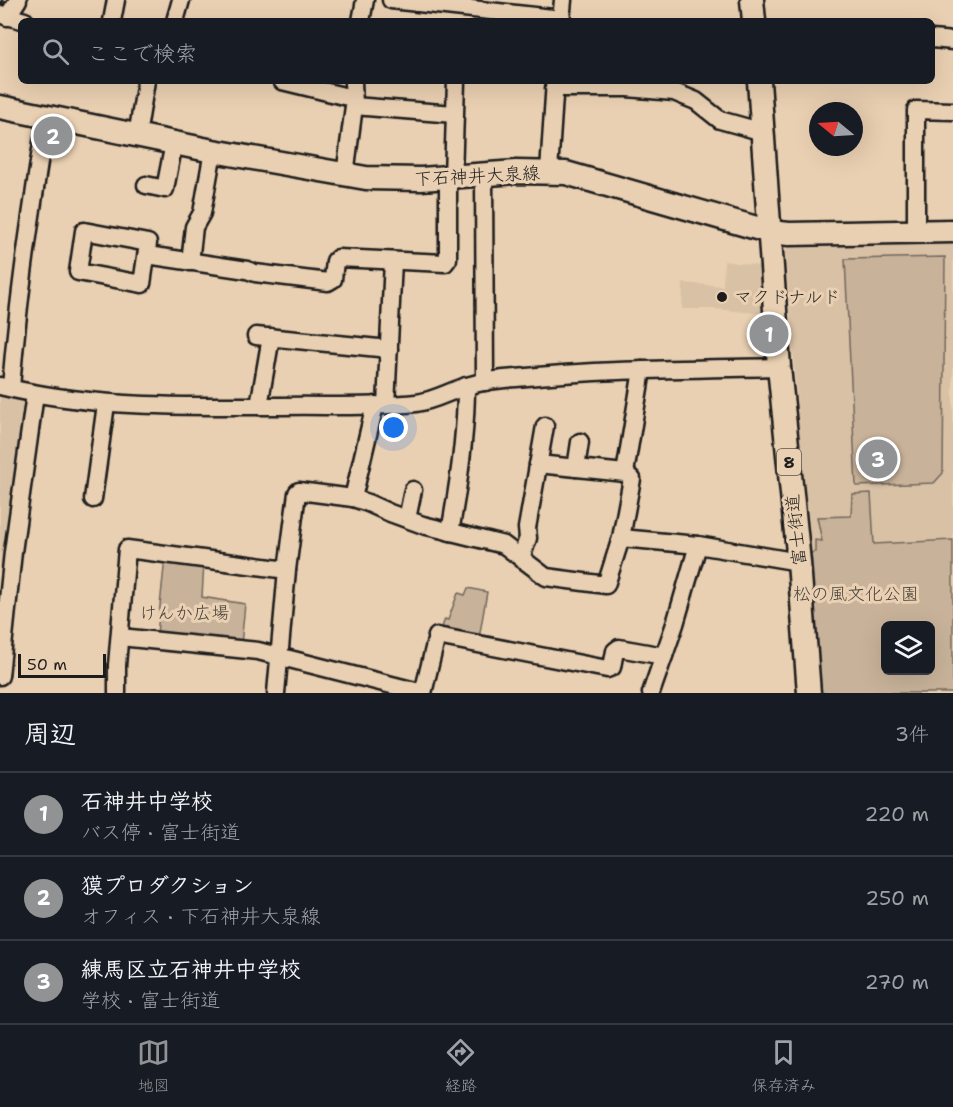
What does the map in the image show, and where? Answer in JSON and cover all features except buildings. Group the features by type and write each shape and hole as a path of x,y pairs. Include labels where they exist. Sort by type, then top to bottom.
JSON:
{"main road":[{"path":"752,0 754,18"},
{"name":"富士街道","path":"759,84 779,367 799,562 809,693"},
{"name":"下石神井大泉線","path":"0,107 136,136 345,175 393,180 549,171 566,173 770,232 789,234 953,231"}],"street":[{"path":"4,15 18,0"},
{"path":"113,18 116,0"},
{"path":"176,18 180,0"},
{"path":"361,18 364,0"},
{"path":"391,0 542,18"},
{"path":"562,18 563,0"},
{"path":"935,39 953,41"},
{"path":"136,136 145,84"},
{"path":"292,84 353,102 454,114"},
{"path":"345,175 353,84"},
{"path":"147,255 255,273 328,282 333,279 337,259 447,261 456,84"},
{"path":"549,171 555,84 674,92 696,101 720,120 763,132"},
{"path":"916,231 916,110 953,111"},
{"path":"46,117 6,387 35,394 106,404 159,407 381,405 434,399 466,386 517,378 642,370 779,367"},
{"path":"146,185 165,189 174,143"},
{"path":"190,262 194,227 202,213 213,151"},
{"path":"484,175 485,382"},
{"path":"84,231 145,241 148,244 147,255 142,284 78,272 84,231"},
{"path":"353,498 381,405 388,349 393,261"},
{"path":"259,406 263,337 388,349"},
{"path":"625,473 642,370"},
{"path":"450,532 461,470 466,424 466,386"},
{"path":"0,676 13,552 35,394"},
{"path":"93,499 106,404"},
{"path":"521,558 528,538 526,528 545,426"},
{"path":"576,468 580,442"},
{"path":"276,693 287,570 297,493 302,491 353,498 407,519 504,545 546,577 602,585 608,582 621,538 632,479 625,473 538,464"},
{"path":"407,519 412,490"},
{"path":"621,538 698,545 799,562"},
{"path":"651,693 698,545"},
{"path":"117,693 117,667 127,549 287,570"},
{"path":"120,637 258,651 423,693 437,636 607,669 612,667 615,651 619,648 664,656"}],"shaded area":[{"path":"953,242 953,544 809,552 785,251 790,245"},
{"name":"マクドナルド","path":"724,261 760,266 764,314 715,309 682,309 683,283 723,286"},
{"path":"0,390 27,396 0,627"}],"green space":[{"path":"945,257 943,473 934,483 856,486 845,259"},
{"name":"松の風文化公園","path":"871,493 874,544 953,540 953,693 819,693 810,553 815,552 815,540 822,541 817,517 851,516 852,494"},
{"name":"けんか広場","path":"165,558 204,563 202,597 245,604 241,645 157,634"},
{"path":"468,588 487,592 480,633 476,638 446,632 442,627 445,619 448,620 458,593 465,595"}],"railway":[{"path":"0,5 3,0"}],"place":[{"name":"獏プロダクション","path":"53,136"},
{"name":"マクドナルド","path":"722,297"},
{"name":"石神井中学校","path":"769,334"},
{"name":"練馬区立石神井中学校","path":"878,459"}]}
